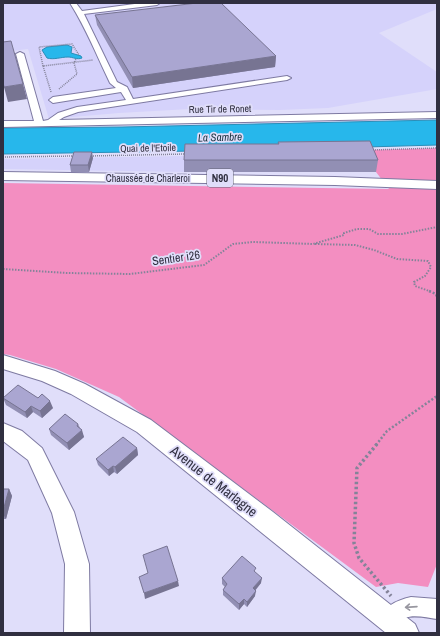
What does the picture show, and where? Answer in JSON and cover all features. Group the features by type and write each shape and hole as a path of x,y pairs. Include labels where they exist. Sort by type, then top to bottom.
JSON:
{"main road":[{"name":"Chaussée de Charleroi","path":"3,176 335,180 437,185"},
{"name":"Avenue de Marlagne","path":"3,362 48,376 72,386 118,410 144,426 395,614 406,633"},
{"path":"3,431 15,437 35,454 63,512 77,564 77,633"}],"street":[{"path":"73,3 80,13 114,83 124,89 131,102"},
{"path":"80,13 157,3"},
{"path":"20,54 40,123"},
{"path":"50,123 61,115 77,110 287,78"},
{"path":"53,100 124,89"},
{"name":"Rue Tir de Ronet","path":"3,124 437,115"},
{"path":"395,614 409,606 437,609"}],"path":[{"path":"76,59 74,63 77,74 60,88 51,92 38,47 72,44 79,55"},
{"path":"43,66 102,59"},
{"path":"366,150 437,148"},
{"name":"Quai de l'Etoile","path":"82,156 186,154"},
{"path":"3,157 74,156"},
{"name":"Sentier i26","path":"3,269 67,273 130,274 204,265 233,244 253,242 312,244 344,235 344,233 357,229 368,229 378,234 402,234 437,227"},
{"path":"312,244 355,245 374,250 397,259 428,261 431,267 425,276 414,282 415,286 436,294 437,296"},
{"path":"395,614 359,558 354,543 357,468 386,431 437,396"}],"shaded area":[{"path":"3,3 437,3 437,9 379,33 437,72 437,89 328,108 280,110 190,109 49,119 28,49 3,52"},
{"path":"437,148 437,564 428,587 398,583 376,587 119,397 56,369 3,354 3,183 389,189 376,172 366,150"},
{"path":"185,156 184,172 3,169 3,159"}],"water":[{"path":"67,45 72,47 71,53 81,56 82,58 78,59 68,57 50,59 47,58 42,50 47,47"},
{"name":"La Sambre","path":"437,120 437,145 259,150 3,154 3,128"}],"building":[{"path":"197,3 221,3 276,56 132,77 95,15"},
{"path":"11,41 23,84 4,87 3,42"},
{"path":"370,141 378,160 184,160 185,144 279,144 278,142"},
{"path":"74,152 92,152 88,165 70,165"},
{"path":"18,385 38,398 42,394 50,401 40,411 31,406 25,412 3,398"},
{"path":"65,414 78,424 77,426 82,430 67,443 49,429"},
{"path":"123,437 137,448 115,467 113,466 108,470 96,459"},
{"path":"3,489 9,489 3,511"},
{"path":"167,546 178,581 144,593 139,577 148,573 143,555"},
{"path":"242,556 256,568 254,571 262,578 253,588 256,591 247,602 244,599 239,604 223,590 227,584 222,578"}]}
